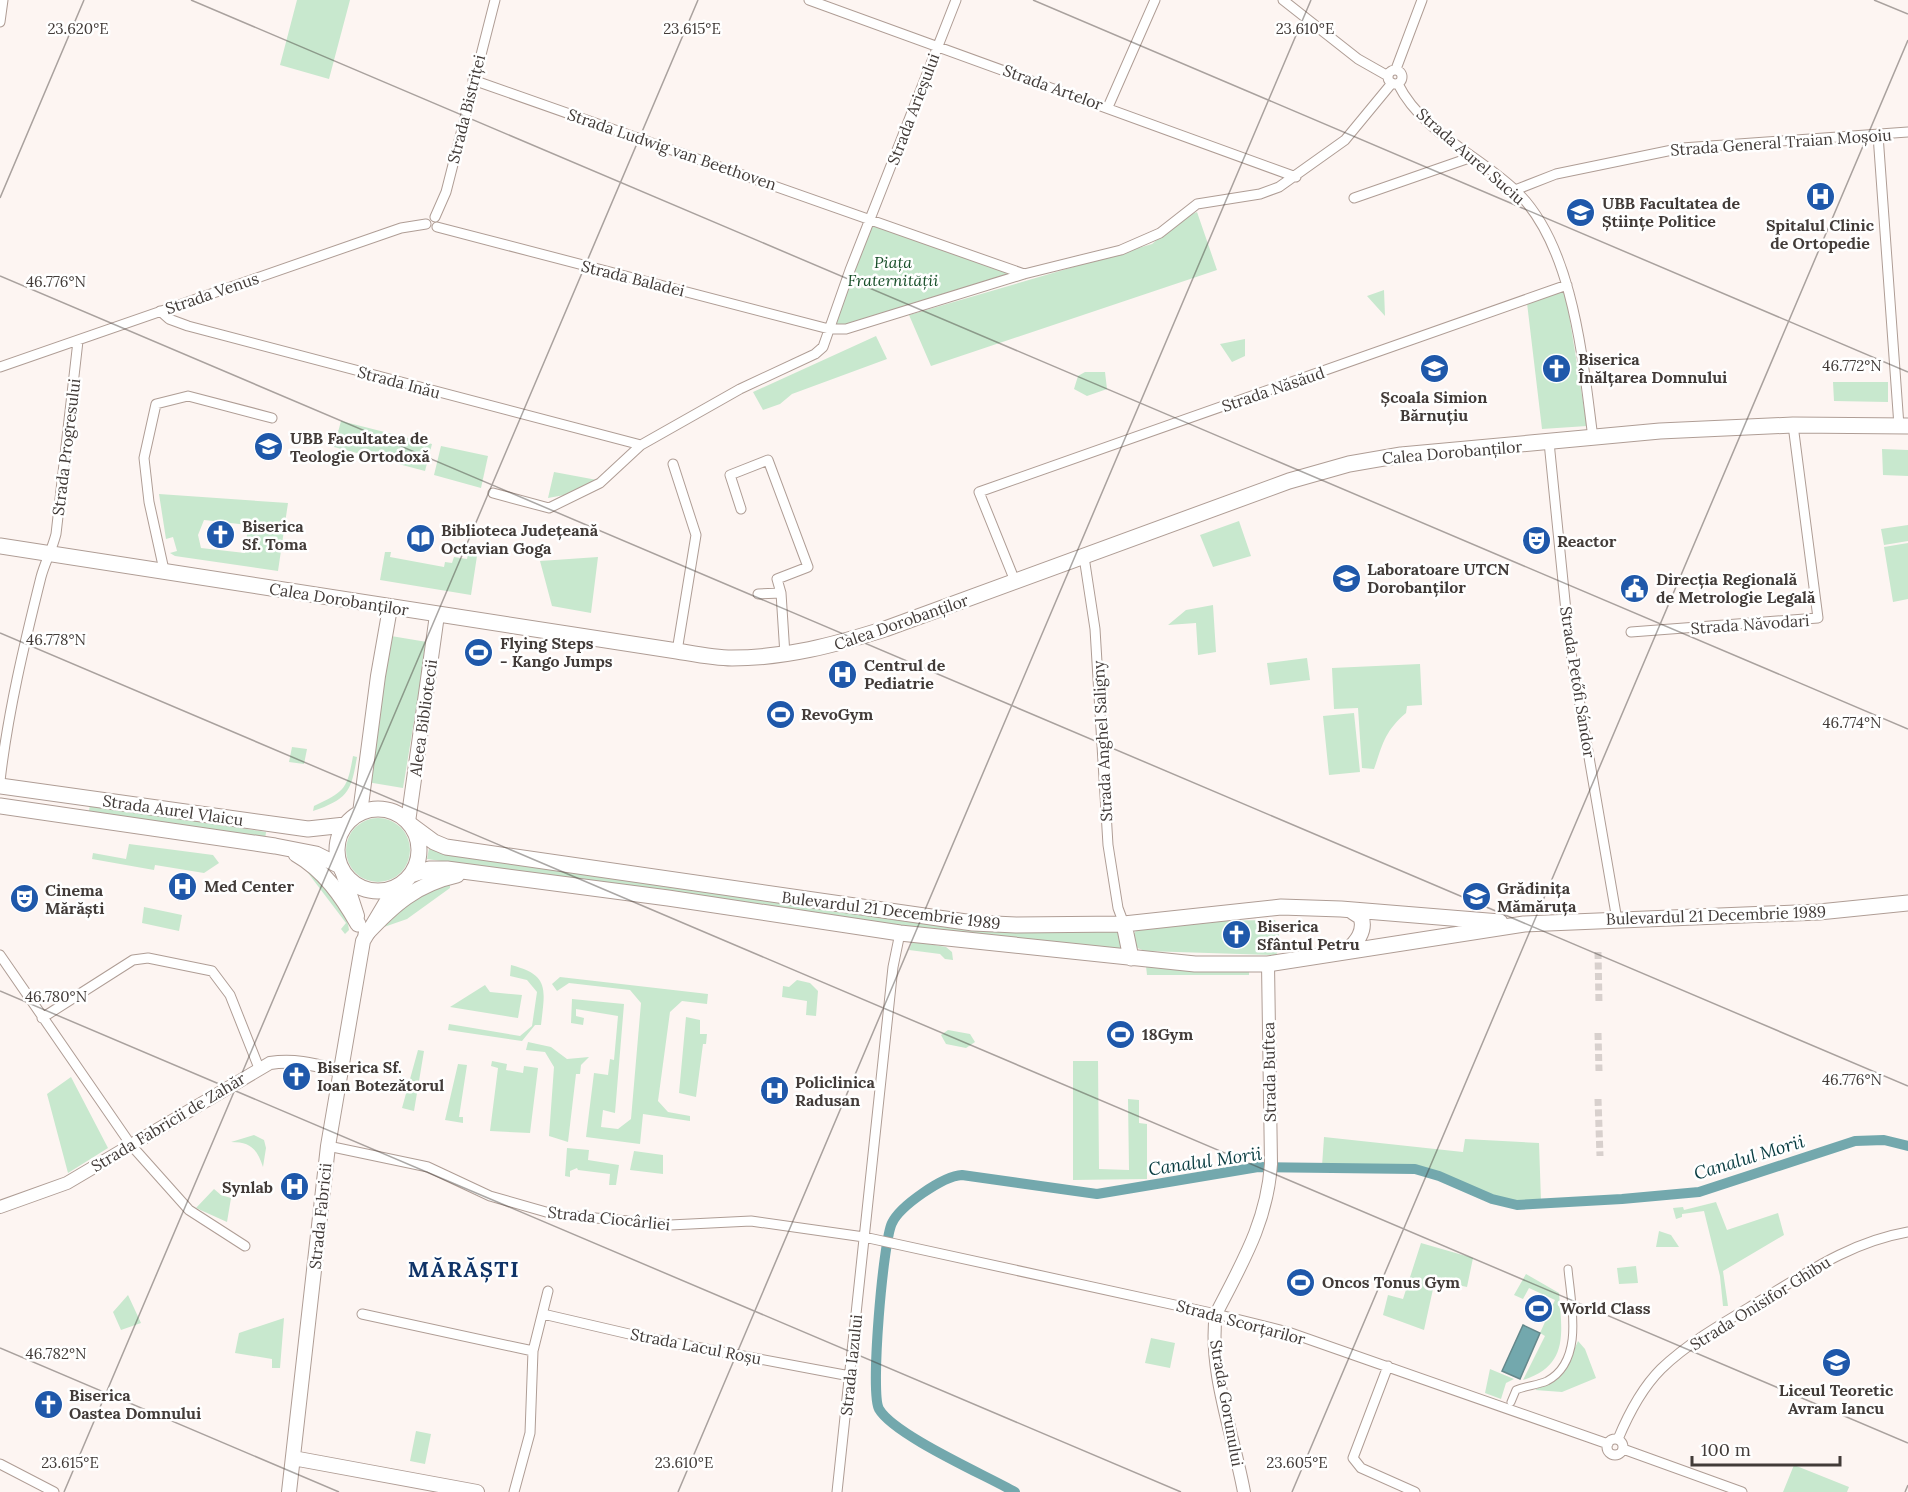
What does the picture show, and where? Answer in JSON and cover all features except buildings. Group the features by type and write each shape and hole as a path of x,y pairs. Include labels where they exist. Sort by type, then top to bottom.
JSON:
{"main road":[{"name":"Calea Dorobanților","path":"0,546 677,651 730,658 785,655 841,644 1289,481 1349,464 1401,455 1691,429 1793,425 1903,426"},
{"path":"360,813 378,676 390,608"},
{"name":"Aleea Bibliotecii","path":"409,823 437,615"},
{"name":"Strada Aurel Vlaicu","path":"0,786 297,828 319,829 345,825"},
{"name":"Strada Aurel Vlaicu","path":"0,806 286,848 316,854 341,868"},
{"path":"369,810 388,810 409,823 419,850 407,879 385,890 365,889 348,878 341,868 337,849 345,825 360,813 369,810"},
{"name":"Bulevardul 21 Decembrie 1989","path":"409,823 429,839 446,847 708,887 973,923 1016,926 1124,924 1274,908 1350,910 1524,924"},
{"path":"286,848 322,873 362,933 405,896 423,885 472,872"},
{"name":"Strada Fabricii","path":"289,1492 328,1146 362,933 341,868"},
{"name":"Bulevardul 21 Decembrie 1989","path":"407,879 429,869 472,872 900,933 1195,964 1268,964 1524,924 1819,912 1908,903"},
{"name":"Strada Fabricii","path":"362,933 407,879"},
{"path":"1347,951 1359,937 1364,926 1361,917 1350,910"},
{"path":"1124,924 1131,958"},
{"path":"293,1458 477,1492"}],"street":[{"path":"0,22 3,0"},
{"name":"Strada Bistriței","path":"436,222 446,192 472,80 495,0"},
{"name":"Strada Artelor","path":"809,0 1296,177"},
{"name":"Strada Arieșului","path":"871,218 956,0"},
{"path":"1108,107 1155,0"},
{"name":"Strada Aurel Suciu","path":"1283,0 1358,59 1392,81 1423,117 1515,190 1537,218 1567,285 1579,334 1593,438"},
{"path":"829,329 859,326 1024,274 1145,241 1197,204 1260,194 1296,177 1345,140 1392,81 1402,76 1396,69 1422,0"},
{"name":"Strada Ludwig van Beethoven","path":"472,80 871,218"},
{"name":"Strada General Traian Moșoiu","path":"1515,190 1556,174 1682,148 1908,132"},
{"path":"1878,135 1903,426"},
{"path":"1354,198 1472,157"},
{"path":"493,493 549,508 600,483 641,445 740,389 815,354 823,347 871,218 1024,274"},
{"name":"Strada Baladei","path":"426,224 430,229 436,222 829,329"},
{"name":"Strada Venus","path":"0,367 411,224 426,224"},
{"name":"Strada Năsăud","path":"1015,581 979,492 1567,285"},
{"name":"Strada Inău","path":"160,311 169,319 188,326 641,445"},
{"name":"Strada Progresului","path":"0,781 24,648 43,568 52,554 78,341"},
{"path":"164,570 149,502 144,458 156,404 188,396 272,418"},
{"name":"Strada Năvodari","path":"1631,632 1818,618 1793,425"},
{"name":"Strada Petőfi Sándor","path":"1549,442 1569,642 1617,920"},
{"path":"741,509 730,475 768,459 808,567 777,579 781,594 785,655"},
{"path":"673,464 696,535 677,651"},
{"name":"Strada Anghel Saligny","path":"1084,557 1095,629 1108,845 1118,908 1124,924"},
{"path":"758,594 781,594"},
{"name":"Strada Iazului","path":"837,1492 892,967 900,933"},
{"path":"0,955 131,1145 189,1210 244,1246"},
{"path":"42,1018 133,960 147,958 204,968 218,977 230,995 259,1068"},
{"name":"Strada Buftea","path":"1216,1314 1260,1225 1269,1196 1271,1157 1268,964"},
{"name":"Strada Fabricii de Zahăr","path":"0,1208 66,1184 259,1068 287,1060 341,1071"},
{"name":"Strada Ciocârliei","path":"328,1146 428,1167 490,1196 553,1214 670,1225 751,1221 864,1237"},
{"name":"Strada Onisifor Ghibu","path":"1618,1439 1633,1407 1655,1377 1711,1331 1829,1259 1864,1243 1908,1232"},
{"name":"Strada Scorțarilor","path":"864,1237 1216,1314 1288,1332 1608,1444"},
{"path":"1511,1402 1516,1390 1547,1381 1561,1370 1568,1358 1572,1314 1568,1269"},
{"path":"514,1492 532,1420 533,1351 548,1291"},
{"path":"362,1314 533,1351"},
{"name":"Strada Lacul Roșu","path":"543,1314 642,1337 850,1376"},
{"name":"Strada Gorunului","path":"1216,1314 1214,1328 1218,1365 1244,1492"},
{"path":"1388,1366 1353,1458 1361,1468 1415,1492"},
{"path":"1613,1439 1618,1439 1622,1442 1623,1449 1620,1453 1613,1455 1609,1451 1608,1444 1613,1439"},
{"path":"1623,1449 1742,1492"},
{"path":"0,1464 53,1492"}],"green space":[{"path":"297,0 350,0 329,79 280,65"},
{"path":"1197,212 1217,270 931,366 909,315 1152,244 1183,218"},
{"name":"Piața Fraternității","path":"871,218 1024,274 913,308 829,329"},
{"path":"1384,290 1385,316 1367,296"},
{"path":"1565,290 1587,426 1542,429 1527,303"},
{"path":"876,336 887,359 792,394 780,404 763,410 753,392"},
{"path":"1245,339 1245,356 1232,362 1220,344"},
{"path":"1085,372 1105,372 1107,389 1087,396 1074,389 1078,376"},
{"path":"1833,382 1888,382 1888,402 1834,401"},
{"path":"341,421 432,444 425,471 334,447"},
{"path":"441,446 488,456 481,488 434,475"},
{"path":"1882,449 1908,450 1908,476 1883,475"},
{"path":"554,472 597,480 570,494 548,498"},
{"path":"159,494 288,503 278,571 175,556 170,553 177,551 173,537 166,539","holes":["204,520 248,525 245,553 201,548 198,535"]},
{"path":"1239,521 1251,556 1213,567 1200,535"},
{"path":"1908,525 1908,541 1884,545 1881,529"},
{"path":"1908,543 1908,599 1893,602 1884,547"},
{"path":"385,552 391,552 390,557 444,567 445,562 452,563 454,557 467,559 468,554 477,556 471,595 380,580"},
{"path":"598,557 591,613 552,606 540,561"},
{"path":"1213,605 1216,652 1198,655 1196,623 1168,625 1186,610"},
{"path":"391,636 427,642 403,788 367,782"},
{"path":"1307,658 1310,680 1270,685 1267,663"},
{"path":"1420,664 1422,705 1407,706 1406,713 1393,726 1386,738 1374,769 1362,768 1358,708 1334,709 1332,668"},
{"path":"1354,713 1360,772 1329,775 1323,716"},
{"path":"292,747 307,749 304,764 289,762"},
{"path":"353,756 357,757 355,769 346,793 325,807 313,811 314,806 332,797 343,788 349,776"},
{"path":"90,804 266,832 265,840 89,811"},
{"path":"378,818 390,820 401,827 408,838 410,850 408,862 401,873 390,880 378,882 366,880 355,873 348,862 346,850 348,838 355,827 366,820"},
{"path":"129,844 213,855 219,863 204,873 155,865 154,870 92,859 93,853 126,859"},
{"path":"429,848 980,928 1031,932 1121,931 1124,954 951,933 427,859"},
{"path":"302,865 318,877 339,902 349,930 345,934 341,929 346,923"},
{"path":"450,883 450,888 407,919 384,927 419,894"},
{"path":"144,907 182,915 179,931 142,923"},
{"path":"1275,920 1279,938 1276,955 1145,951 1135,947 1132,937 1137,929 1203,921"},
{"path":"912,943 946,947 952,952 953,960 945,959 940,954 909,950"},
{"path":"511,965 533,974 542,985 544,993 541,1025 535,1025 522,1041 448,1030 449,1024 520,1036 532,1026 537,992 527,980 510,976"},
{"path":"1146,966 1249,967 1249,975 1147,975"},
{"path":"560,977 708,994 707,1004 682,1001 670,1012 658,1101 668,1112 690,1116 690,1121 643,1114 640,1144 586,1137 594,1073 608,1075 610,1059 614,1060 618,1016 576,1009 576,1016 584,1018 583,1025 571,1023 572,999 624,1004 615,1113 603,1110 601,1127 618,1129 631,1119 641,1003 630,990 569,983 557,991 552,984"},
{"path":"797,980 810,983 818,991 816,1016 806,1015 807,1001 782,997 783,986 789,987"},
{"path":"485,985 490,992 522,995 518,1018 450,1007"},
{"path":"686,1017 700,1020 700,1034 707,1034 706,1044 703,1044 696,1097 679,1093"},
{"path":"948,1030 970,1034 975,1042 966,1048 946,1044 941,1035"},
{"path":"528,1042 551,1047 567,1059 589,1057 581,1065 580,1074 576,1074 568,1142 549,1136 554,1067 545,1052 526,1050"},
{"path":"418,1050 424,1051 414,1111 402,1108"},
{"path":"492,1061 507,1064 506,1070 523,1073 524,1066 538,1068 530,1133 490,1131 498,1068 491,1066"},
{"path":"1073,1061 1098,1061 1099,1169 1129,1170 1128,1099 1139,1100 1139,1123 1147,1124 1147,1179 1073,1180"},
{"path":"458,1064 467,1065 459,1117 463,1117 463,1123 445,1120"},
{"path":"71,1077 108,1148 68,1173 47,1094"},
{"path":"254,1135 264,1140 266,1148 263,1167 256,1151 244,1143 231,1142"},
{"path":"1324,1137 1463,1152 1465,1139 1539,1143 1541,1201 1511,1201 1493,1196 1415,1166 1322,1166"},
{"path":"567,1148 589,1150 588,1160 619,1165 616,1185 609,1185 610,1174 577,1168 570,1171 570,1177 565,1176"},
{"path":"634,1151 663,1155 663,1174 630,1170"},
{"path":"214,1189 221,1195 231,1198 227,1222 196,1208"},
{"path":"1716,1202 1727,1230 1778,1213 1784,1235 1723,1271 1728,1306 1723,1306 1720,1276 1704,1211 1682,1214 1682,1217 1676,1219 1673,1208 1683,1207 1684,1210"},
{"path":"1659,1231 1671,1235 1679,1247 1656,1247"},
{"path":"1421,1243 1473,1258 1467,1287 1435,1280 1424,1330 1383,1315 1388,1295 1403,1299"},
{"path":"1636,1266 1638,1283 1619,1284 1617,1268"},
{"path":"1526,1274 1559,1293 1561,1334 1555,1357 1548,1366 1538,1374 1523,1380 1545,1336 1540,1333 1555,1300 1529,1288 1523,1299 1514,1295"},
{"path":"128,1295 141,1323 121,1330 113,1312"},
{"path":"284,1318 280,1368 272,1368 272,1359 235,1353 239,1333"},
{"path":"1151,1338 1175,1343 1170,1368 1145,1363"},
{"path":"1578,1341 1585,1349 1596,1378 1562,1392 1535,1390 1564,1372"},
{"path":"1490,1369 1514,1379 1506,1383 1501,1399 1485,1393"},
{"path":"416,1431 431,1434 425,1464 410,1461"},
{"path":"1794,1465 1849,1487 1847,1492 1783,1492"}],"water":[{"path":"1523,1325 1540,1333 1520,1379 1502,1371"}],"waterway":[{"name":"Canalul Morii","path":"1015,1492 902,1431 879,1409 876,1376 879,1317 885,1257 892,1223 904,1208 923,1193 954,1177 962,1175 1097,1194 1258,1167 1415,1169 1439,1176 1492,1199 1517,1205 1699,1192 1855,1141 1884,1140 1908,1146"}],"tunnel":[{"path":"1598,952 1599,1004"},
{"path":"1598,1033 1599,1071"},
{"path":"1598,1099 1600,1156"}],"place":[{"name":"Spitalul Clinic de Ortopedie","path":"1820,197"},
{"name":"UBB Facultatea de Științe Politice","path":"1581,212"},
{"name":"Biserica Înălțarea Domnului","path":"1557,368"},
{"name":"Școala Simion Bărnuțiu","path":"1434,369"},
{"name":"UBB Facultatea de Teologie Ortodoxă","path":"269,447"},
{"name":"Biserica Sf. Toma","path":"221,535"},
{"name":"Biblioteca Județeană Octavian Goga","path":"420,539"},
{"name":"Reactor","path":"1536,541"},
{"name":"Laboratoare UTCN Dorobanților","path":"1346,578"},
{"name":"Direcția Regională de Metrologie Legală","path":"1635,588"},
{"name":"Flying Steps - Kango Jumps","path":"479,652"},
{"name":"Centrul de Pediatrie","path":"843,674"},
{"name":"RevoGym","path":"780,714"},
{"name":"Med Center","path":"183,886"},
{"name":"Grădinița Mămăruța","path":"1476,897"},
{"name":"Cinema Mărăști","path":"24,899"},
{"name":"Biserica Sfântul Petru","path":"1236,935"},
{"name":"18Gym","path":"1121,1034"},
{"name":"Biserica Sf. Ioan Botezătorul","path":"296,1076"},
{"name":"Policlinica Radusan","path":"774,1091"},
{"name":"Synlab","path":"294,1187"},
{"name":"Oncos Tonus Gym","path":"1301,1282"},
{"name":"World Class","path":"1539,1308"},
{"name":"Liceul Teoretic Avram Iancu","path":"1836,1362"},
{"name":"Biserica Oastea Domnului","path":"48,1404"}],"district":[{"name":"MĂRĂȘTI","path":"464,1269"}]}
